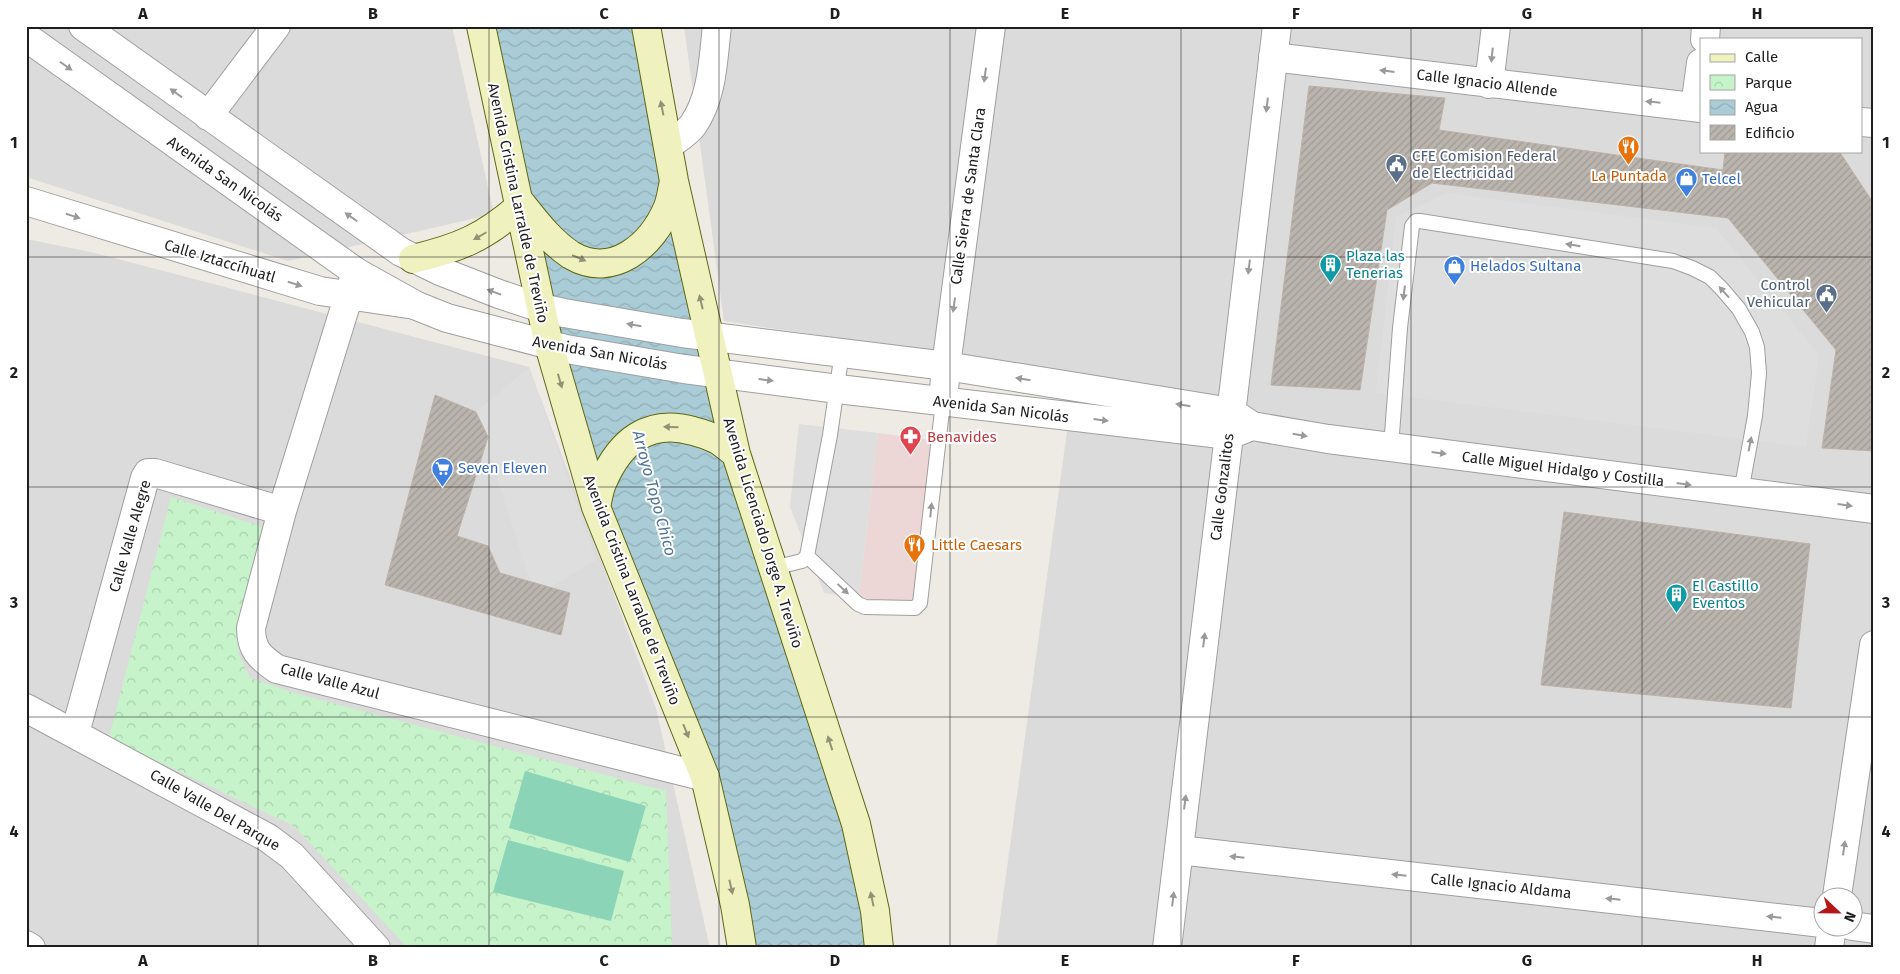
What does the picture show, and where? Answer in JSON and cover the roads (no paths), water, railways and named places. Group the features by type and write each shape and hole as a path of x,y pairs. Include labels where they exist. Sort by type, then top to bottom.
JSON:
{"main road":[{"name":"Avenida Cristina Larralde de Treviño","path":"481,26 519,203 552,310 557,347 599,495 705,778 735,905 742,948"},
{"name":"Avenida Licenciado Jorge A. Treviño","path":"646,26 669,145 672,194 710,337 727,447 773,568 856,824 874,911 879,948"},
{"path":"413,259 448,251 473,240 493,228 519,203 550,238 572,255 585,261 601,264 624,259 640,248 650,236 672,194"},
{"path":"599,495 614,461 629,442 646,431 663,427 680,427 727,447"}],"street":[{"name":"Avenida San Nicolás","path":"83,26 377,236 413,259 471,284 552,310 710,337 946,366 1237,424"},
{"path":"208,116 276,26"},
{"path":"669,145 692,126 704,103 710,79 717,26"},
{"name":"Calle Sierra de Santa Clara","path":"943,402 946,366 991,26"},
{"name":"Calle Gonzalitos","path":"1167,948 1237,424 1277,26"},
{"path":"1489,84 1496,26"},
{"name":"Avenida San Nicolás","path":"26,38 352,284 454,320 557,347 717,374 943,402 1237,424"},
{"name":"Calle Ignacio Allende","path":"1273,57 1489,84 1698,107"},
{"path":"1698,107 1700,78"},
{"name":"Calle Iztaccíhuatl","path":"26,201 320,291 352,284"},
{"name":"Calle Valle Azul","path":"352,284 282,511 251,628 251,641 255,650 277,668 705,778"},
{"name":"Calle Miguel Hidalgo y Costilla","path":"1237,424 1328,439 1874,509"},
{"name":"Calle Valle Alegre","path":"75,733 145,478 148,473 152,472 282,511"},
{"path":"1838,886 1874,645"},
{"name":"Calle Valle Del Parque","path":"26,708 255,830 282,847 376,948"},
{"name":"Calle Ignacio Aldama","path":"1179,850 1812,922"},
{"path":"26,945 31,948"}],"lane":[{"path":"1391,447 1400,328 1412,226 1416,221 1420,221 1673,261 1710,277 1739,309 1752,332 1759,360 1755,416 1741,492"},
{"path":"773,568 802,561 807,556 838,389 842,352"},
{"path":"807,556 858,604 865,607 915,608 920,603 943,402"}],"water":[{"name":"Arroyo Topo Chico","path":"481,26 646,26 669,145 879,948 742,948 735,905 596,507 566,349 518,199"}],"place":[{"name":"La Puntada","path":"1629,166"},
{"name":"CFE Comision Federal de Electricidad","path":"1396,184"},
{"name":"Telcel","path":"1686,198"},
{"name":"Plaza las Tenerias","path":"1330,284"},
{"name":"Helados Sultana","path":"1454,285"},
{"name":"Control Vehicular","path":"1826,313"},
{"name":"Benavides","path":"911,456"},
{"name":"Seven Eleven","path":"442,487"},
{"name":"Little Caesars","path":"915,564"},
{"name":"El Castillo Eventos","path":"1676,614"}]}
